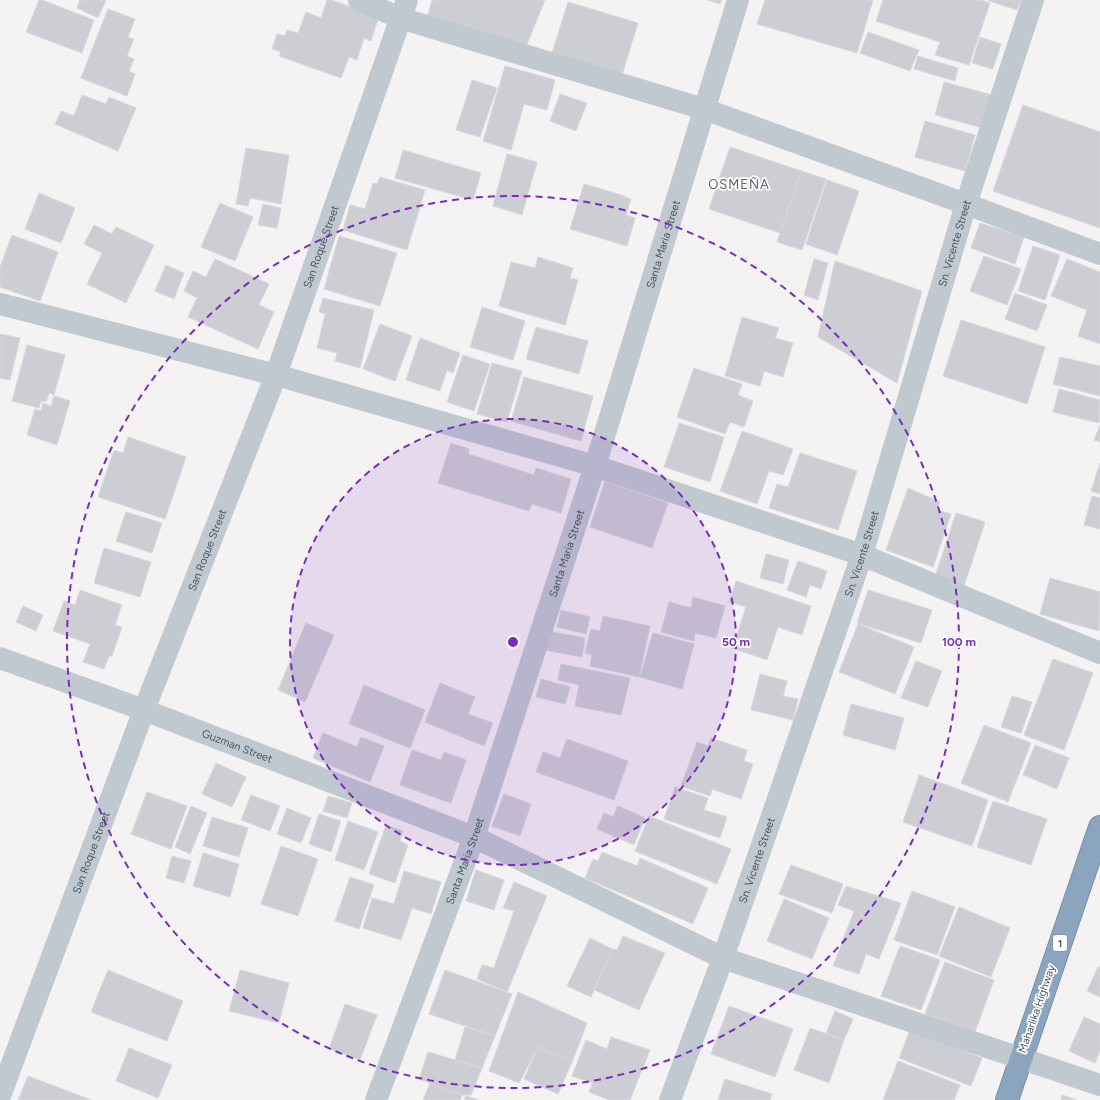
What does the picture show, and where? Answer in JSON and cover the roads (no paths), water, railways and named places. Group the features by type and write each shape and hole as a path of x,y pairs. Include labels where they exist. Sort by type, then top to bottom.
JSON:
{"highway":[{"name":"Maharlika Highway","path":"1007,1100 1020,1058 1100,827"}],"street":[{"path":"359,0 403,9 704,109 1100,254"},
{"name":"Santa Maria Street","path":"376,1100 474,837 595,466 738,0"},
{"name":"Sn. Vicente Street","path":"670,1100 722,958 862,555 966,204 1033,0"},
{"name":"San Roque Street","path":"0,1096 144,710 276,375 403,9"},
{"path":"0,304 276,375 595,466 862,555 1100,652"},
{"name":"Guzman Street","path":"0,658 144,710 474,837 722,958 1100,1085"}],"district":[{"name":"OSMEÑA","path":"739,184"}]}
